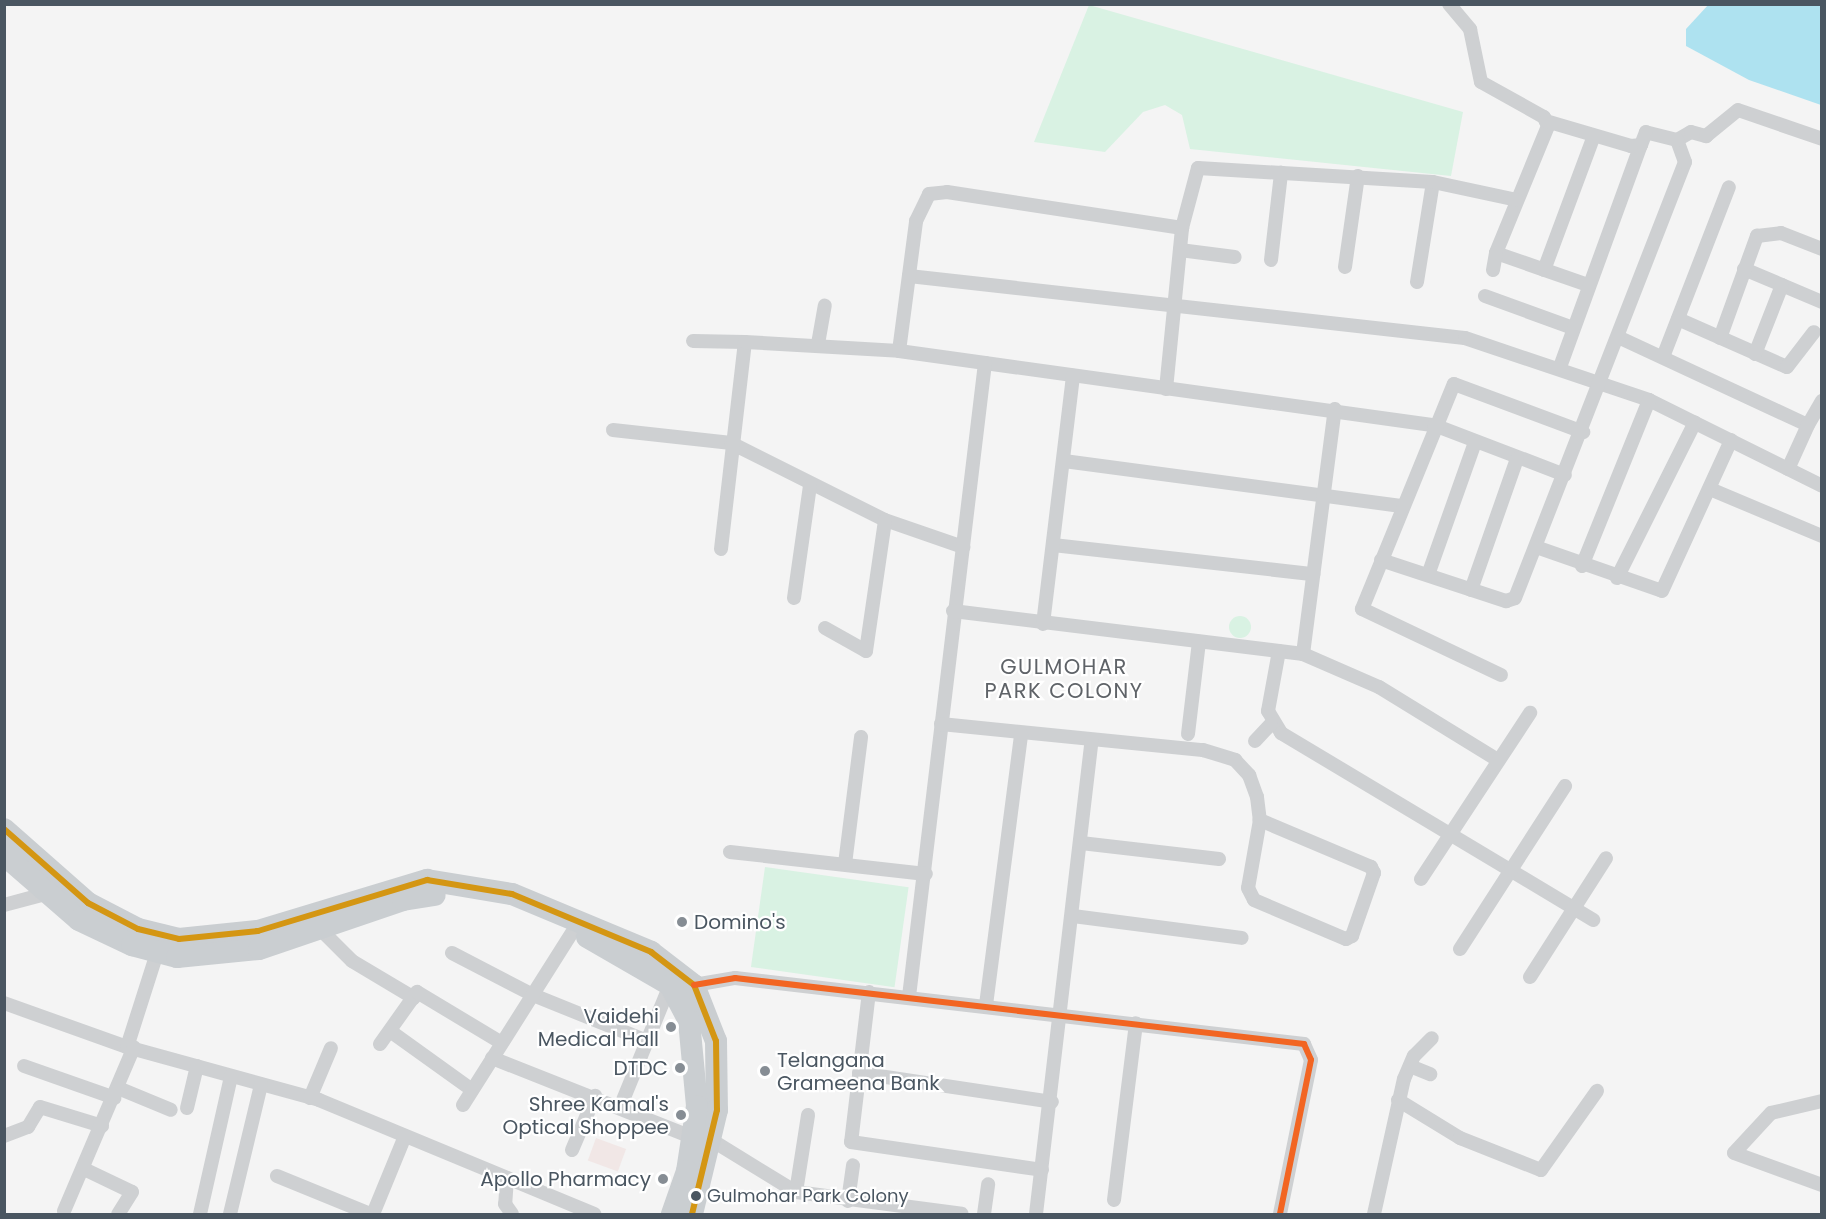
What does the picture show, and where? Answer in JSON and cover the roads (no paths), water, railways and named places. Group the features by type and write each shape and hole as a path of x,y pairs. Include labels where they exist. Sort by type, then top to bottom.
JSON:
{"main road":[{"path":"4,829 51,887 138,929 197,940 258,931 400,884 456,881 580,918 670,975 695,1045 703,1140 672,1215"},
{"path":"4,855 51,887 105,935 157,953 229,955 320,929 403,900 454,894 573,931 694,985 717,1041 692,1215"}],"street":[{"path":"1449,4 1470,29 1481,82 1546,121 1593,138 1641,144"},
{"path":"1560,367 1588,285 1646,132 1677,140 1691,132 1706,136 1737,110 1821,139"},
{"path":"1493,270 1496,253 1517,200 1531,177 1546,121"},
{"path":"1544,270 1593,138"},
{"path":"1381,560 1506,601 1515,598 1583,432 1685,162 1677,140"},
{"path":"1166,389 1182,228 1198,168 1206,164 1281,173 1433,182 1517,200"},
{"path":"1271,260 1281,173"},
{"path":"1345,267 1358,177"},
{"path":"1417,282 1433,182"},
{"path":"1663,357 1729,187"},
{"path":"899,351 918,210 934,193 1182,228"},
{"path":"1720,338 1743,269 1763,231 1821,249"},
{"path":"1180,250 1235,257"},
{"path":"1496,253 1588,285"},
{"path":"1743,269 1821,302"},
{"path":"909,276 1465,339 1560,367 1649,400 1821,486"},
{"path":"1755,354 1782,285"},
{"path":"1485,296 1573,328"},
{"path":"818,344 825,306"},
{"path":"1678,319 1755,354 1790,367 1814,332"},
{"path":"1618,336 1808,425"},
{"path":"693,341 818,344 899,351 1166,389 1335,409 1434,425 1518,459 1565,475"},
{"path":"721,549 745,342"},
{"path":"909,997 926,874 953,611 985,363"},
{"path":"1042,624 1073,376"},
{"path":"1501,675 1362,609 1450,388 1459,384 1583,432"},
{"path":"1582,566 1649,400"},
{"path":"1788,469 1821,401"},
{"path":"1303,654 1335,409"},
{"path":"1617,578 1695,422"},
{"path":"613,430 732,443 810,486 885,520 963,547"},
{"path":"1536,547 1650,591 1666,588 1731,440"},
{"path":"1428,575 1475,442"},
{"path":"1471,590 1518,459"},
{"path":"1064,461 1323,493 1403,506"},
{"path":"794,598 810,486"},
{"path":"1710,489 1821,537"},
{"path":"825,628 866,651 885,520"},
{"path":"1053,545 1313,574"},
{"path":"953,611 1042,624 1303,654 1379,687 1496,759"},
{"path":"1188,734 1199,642"},
{"path":"1279,651 1268,711 1271,724 1593,920"},
{"path":"1421,879 1496,759 1530,713"},
{"path":"942,724 1022,734 1203,750 1235,760 1249,775 1260,820 1249,878 1254,900 1346,939 1352,936 1374,873 1371,867 1260,820"},
{"path":"1256,741 1271,724"},
{"path":"986,1005 1022,734"},
{"path":"845,864 861,737"},
{"path":"1036,1215 1052,1102 1092,740"},
{"path":"1460,949 1564,786"},
{"path":"1081,843 1219,859"},
{"path":"730,852 926,874"},
{"path":"1530,977 1606,858"},
{"path":"4,905 51,887"},
{"path":"1073,916 1242,938"},
{"path":"320,929 352,960 414,998"},
{"path":"463,1105 573,931"},
{"path":"64,1211 116,1093 157,953"},
{"path":"453,953 533,995 647,1041"},
{"path":"621,1105 670,975"},
{"path":"694,985 735,978 986,1005 1304,1044 1311,1060 1280,1215"},
{"path":"380,1044 417,992 502,1043"},
{"path":"869,992 850,1142 1042,1170"},
{"path":"4,1003 130,1047 310,1098 594,1215"},
{"path":"1114,1200 1136,1023"},
{"path":"390,1031 472,1090"},
{"path":"1374,1215 1398,1100 1410,1066 1432,1038"},
{"path":"310,1098 331,1048"},
{"path":"492,1058 621,1105 703,1140 796,1192 899,1211 962,1215"},
{"path":"24,1066 171,1110"},
{"path":"187,1108 197,1066"},
{"path":"1410,1066 1430,1074"},
{"path":"859,1073 1052,1102"},
{"path":"200,1215 231,1076"},
{"path":"230,1215 261,1085"},
{"path":"1398,1100 1460,1138 1545,1170 1597,1091"},
{"path":"572,1150 595,1096"},
{"path":"1821,1101 1771,1113 1734,1153 1821,1185"},
{"path":"4,1136 28,1127 37,1108 102,1125"},
{"path":"796,1192 808,1115"},
{"path":"277,1176 372,1215 405,1136"},
{"path":"848,1201 854,1165"},
{"path":"84,1169 132,1192 118,1215"},
{"path":"507,1178 505,1204 512,1215"},
{"path":"984,1215 988,1184"}],"water":[{"path":"1709,4 1821,5 1821,105 1749,80 1686,46 1686,29"}],"place":[{"name":"Domino's","path":"682,922"},
{"name":"Vaidehi Medical Hall","path":"671,1027"},
{"name":"DTDC","path":"680,1068"},
{"name":"Telangana Grameena Bank","path":"765,1071"},
{"name":"Shree Kamal's Optical Shoppee","path":"681,1115"},
{"name":"Apollo Pharmacy","path":"663,1179"},
{"name":"Gulmohar Park Colony","path":"696,1196"}],"district":[{"name":"GULMOHAR PARK COLONY","path":"1064,679"}]}
